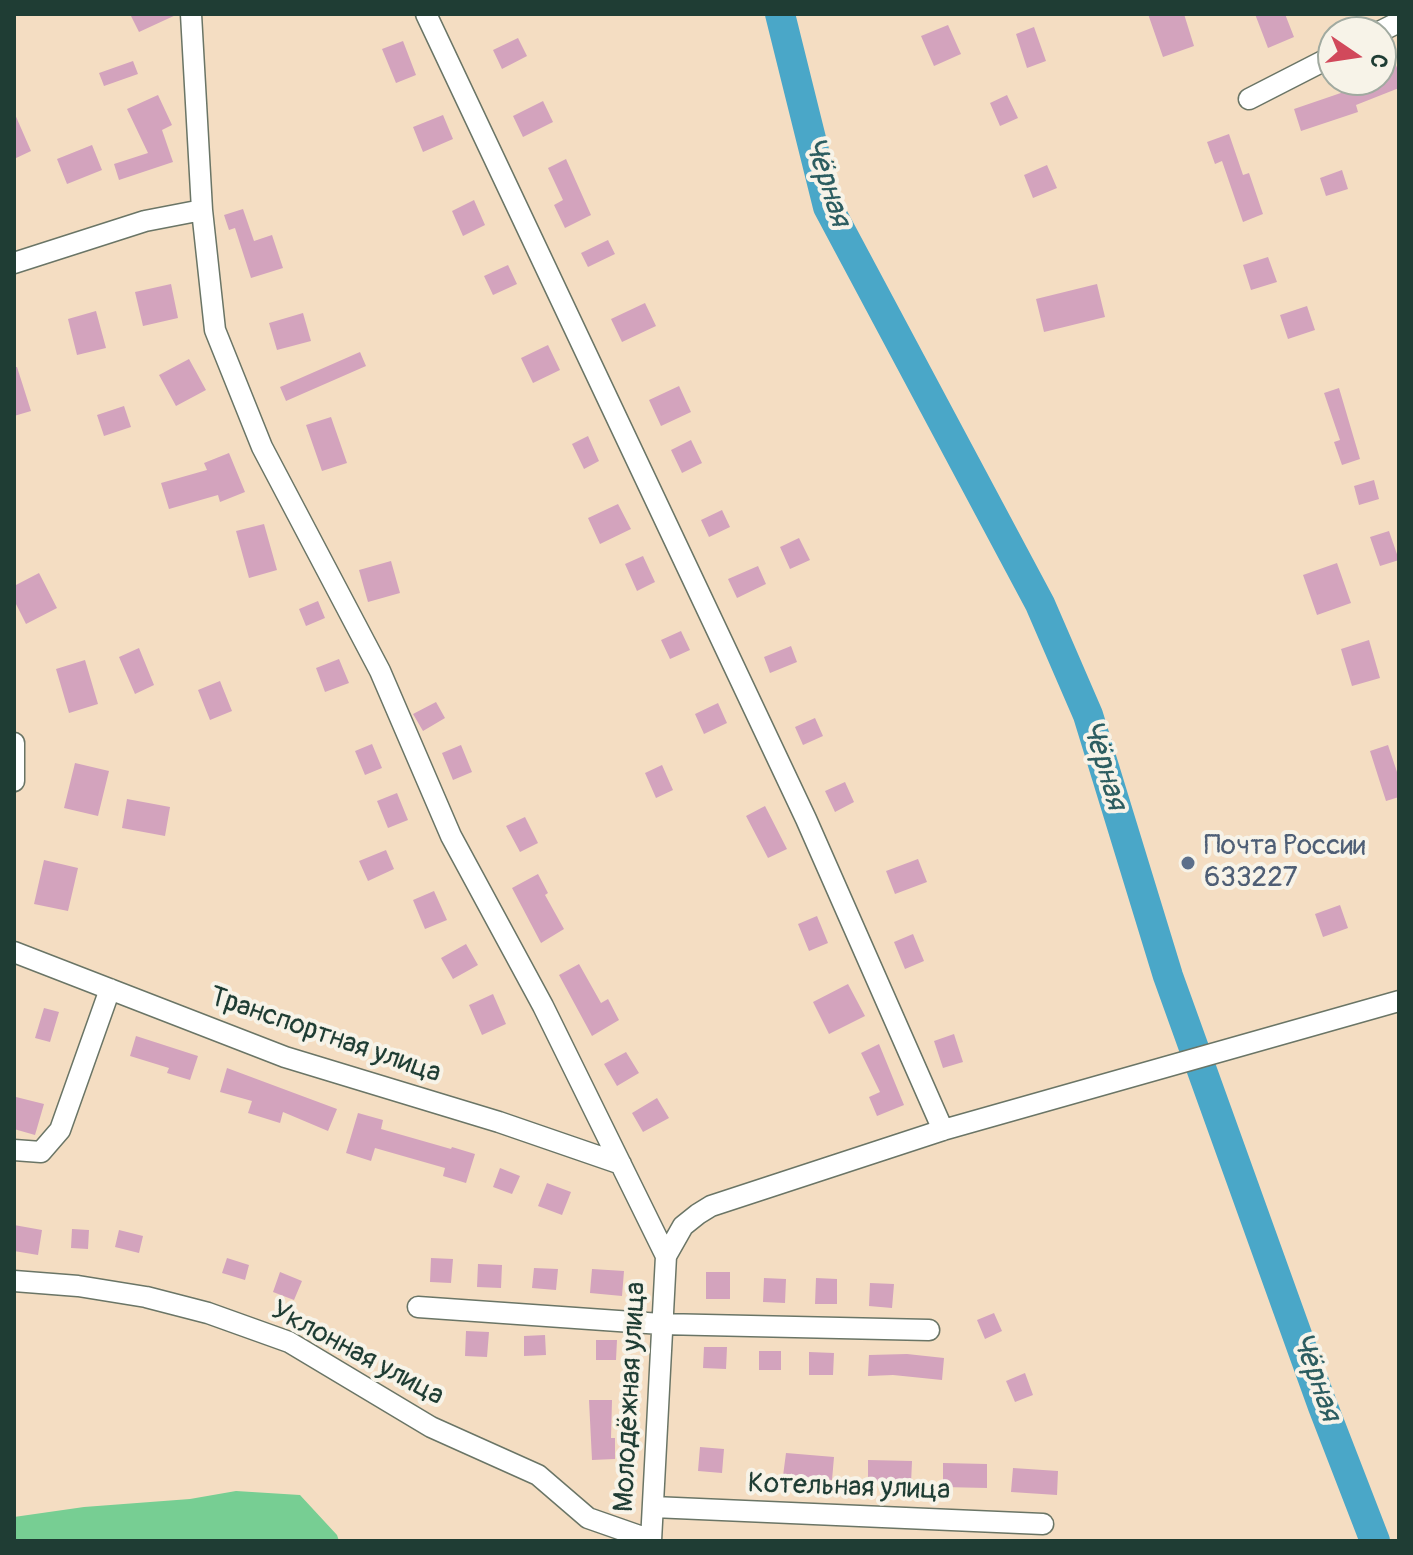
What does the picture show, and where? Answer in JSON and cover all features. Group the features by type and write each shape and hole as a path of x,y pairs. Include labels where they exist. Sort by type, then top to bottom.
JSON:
{"street":[{"path":"191,14 202,210 215,330 262,447 380,671 451,836 543,1006 666,1256"},
{"path":"426,14 806,819 943,1130"},
{"path":"1249,99 1317,64"},
{"path":"14,263 145,221 202,210"},
{"path":"14,743 14,781"},
{"name":"Транспортная улица","path":"14,952 285,1057 499,1122 621,1164"},
{"path":"14,1150 41,1152 60,1130 110,989"},
{"path":"666,1256 683,1226 711,1206 943,1130 1399,1001"},
{"name":"Молодёжная улица","path":"651,1540 666,1256"},
{"name":"Уклонная улица","path":"14,1281 78,1286 146,1297 208,1313 289,1342 431,1427 538,1475 588,1518 651,1540"},
{"path":"418,1307 661,1324 929,1330"},
{"name":"Котельная улица","path":"653,1507 1043,1524"}],"green space":[{"path":"236,1491 300,1495 339,1541 14,1541 14,1517 84,1507 190,1499"}],"building":[{"path":"130,14 178,14 139,32"},
{"path":"1148,14 1184,14 1194,46 1163,57"},
{"path":"1255,14 1285,14 1294,37 1268,48"},
{"path":"948,25 961,54 934,66 921,36"},
{"path":"1034,27 1046,61 1027,68 1016,34"},
{"path":"518,38 527,56 502,69 493,50"},
{"path":"403,41 416,75 396,83 382,49"},
{"path":"133,61 138,74 104,86 99,73"},
{"path":"158,95 172,125 162,130 173,162 119,180 114,164 148,153 127,109"},
{"path":"1007,95 1018,118 1000,126 990,103"},
{"path":"1332,96 1379,96 1356,105 1358,112 1301,131 1294,109"},
{"path":"543,101 553,122 523,137 513,116"},
{"path":"14,112 31,151 14,159"},
{"path":"443,115 453,139 423,152 413,127"},
{"path":"1229,134 1243,175 1249,173 1263,214 1243,222 1222,161 1215,164 1207,142"},
{"path":"92,145 102,170 67,184 57,159"},
{"path":"566,159 591,215 565,228 554,205 563,200 548,168"},
{"path":"1047,165 1057,188 1033,198 1024,175"},
{"path":"1342,170 1348,189 1326,196 1320,178"},
{"path":"474,200 485,225 463,236 452,211"},
{"path":"243,209 254,241 272,235 283,268 251,278 235,228 229,230 224,215"},
{"path":"608,240 615,254 588,267 581,253"},
{"path":"1268,257 1277,282 1251,290 1243,265"},
{"path":"508,265 517,284 493,295 484,276"},
{"path":"171,284 178,318 143,326 135,292"},
{"path":"1097,284 1105,317 1044,332 1036,299"},
{"path":"645,303 656,326 622,342 611,319"},
{"path":"1307,306 1315,330 1288,339 1280,315"},
{"path":"96,311 106,348 77,355 68,319"},
{"path":"303,313 311,341 277,350 269,323"},
{"path":"548,345 560,370 533,383 521,358"},
{"path":"360,352 366,366 286,401 280,387"},
{"path":"189,359 206,390 176,406 159,375"},
{"path":"14,367 17,367 31,411 14,416"},
{"path":"679,386 691,412 661,426 649,400"},
{"path":"1339,388 1360,459 1342,465 1334,442 1340,440 1324,393"},
{"path":"124,406 131,427 104,436 97,415"},
{"path":"331,417 347,463 322,471 306,425"},
{"path":"588,436 599,461 584,469 572,444"},
{"path":"691,440 702,463 682,473 671,450"},
{"path":"229,453 245,492 220,502 218,495 169,509 161,483 207,470 204,463"},
{"path":"1374,480 1379,499 1359,505 1354,486"},
{"path":"618,504 631,529 600,544 588,518"},
{"path":"722,510 730,527 709,537 701,520"},
{"path":"264,524 277,570 249,578 236,531"},
{"path":"1389,531 1399,560 1380,566 1370,537"},
{"path":"799,538 810,560 790,569 780,547"},
{"path":"643,556 655,582 637,591 625,564"},
{"path":"391,561 400,593 368,602 359,570"},
{"path":"1337,563 1351,603 1317,615 1303,575"},
{"path":"758,566 766,584 737,598 728,579"},
{"path":"39,573 57,608 26,624 14,600 14,586"},
{"path":"318,601 325,618 306,626 299,609"},
{"path":"681,631 690,650 670,659 661,640"},
{"path":"1369,640 1380,678 1352,686 1341,649"},
{"path":"791,646 797,662 770,673 764,657"},
{"path":"139,648 154,685 135,694 119,657"},
{"path":"339,659 349,683 325,692 316,668"},
{"path":"85,660 98,704 69,713 56,669"},
{"path":"220,681 232,711 210,720 198,690"},
{"path":"436,702 445,718 423,731 413,714"},
{"path":"718,703 727,723 704,734 695,714"},
{"path":"815,718 823,736 803,745 795,727"},
{"path":"372,744 382,768 365,775 355,751"},
{"path":"461,745 472,772 453,780 442,753"},
{"path":"1388,745 1399,778 1399,797 1386,801 1370,751"},
{"path":"75,763 109,771 98,816 64,808"},
{"path":"662,765 673,790 656,798 645,773"},
{"path":"845,782 854,802 835,812 825,791"},
{"path":"397,793 408,820 388,828 377,801"},
{"path":"127,799 170,807 165,836 122,828"},
{"path":"765,806 787,849 768,858 746,816"},
{"path":"525,817 538,843 520,852 506,826"},
{"path":"386,850 394,869 368,881 359,861"},
{"path":"918,859 927,882 895,894 886,871"},
{"path":"44,860 78,868 68,911 34,904"},
{"path":"538,874 548,893 545,895 564,929 541,943 512,888"},
{"path":"434,891 447,920 425,929 413,900"},
{"path":"1340,905 1348,928 1323,937 1315,914"},
{"path":"817,916 828,943 809,951 798,924"},
{"path":"913,934 924,961 905,969 894,942"},
{"path":"466,944 478,965 453,979 441,958"},
{"path":"579,964 601,1003 608,999 619,1020 592,1036 559,975"},
{"path":"848,984 865,1016 829,1034 813,1002"},
{"path":"493,994 506,1024 482,1035 469,1005"},
{"path":"44,1008 59,1012 50,1042 35,1038"},
{"path":"954,1034 963,1062 943,1068 934,1041"},
{"path":"136,1036 198,1056 190,1080 167,1073 169,1068 130,1056"},
{"path":"879,1044 904,1105 877,1116 869,1097 880,1092 861,1053"},
{"path":"626,1052 639,1073 617,1086 604,1064"},
{"path":"227,1068 337,1109 328,1131 283,1112 280,1123 248,1113 252,1101 220,1092"},
{"path":"16,1097 44,1104 35,1135 14,1129"},
{"path":"657,1098 669,1118 643,1132 632,1113"},
{"path":"358,1113 383,1120 381,1129 475,1154 466,1183 443,1176 445,1168 375,1148 371,1161 346,1153"},
{"path":"500,1168 520,1176 512,1194 493,1187"},
{"path":"547,1183 571,1192 562,1215 538,1206"},
{"path":"14,1225 42,1230 38,1255 14,1251"},
{"path":"72,1229 89,1230 88,1249 71,1248"},
{"path":"119,1230 143,1236 139,1253 115,1247"},
{"path":"227,1258 249,1265 245,1280 222,1273"},
{"path":"431,1258 453,1259 451,1283 430,1282"},
{"path":"478,1264 502,1265 501,1288 477,1287"},
{"path":"534,1268 558,1269 556,1290 532,1288"},
{"path":"592,1269 624,1271 622,1296 590,1293"},
{"path":"280,1272 302,1281 294,1300 273,1292"},
{"path":"706,1272 730,1272 730,1299 706,1299"},
{"path":"764,1278 786,1279 785,1303 763,1302"},
{"path":"816,1278 837,1279 837,1304 815,1304"},
{"path":"870,1283 894,1284 892,1308 869,1306"},
{"path":"994,1313 1002,1331 985,1339 977,1320"},
{"path":"466,1331 489,1332 487,1357 465,1356"},
{"path":"545,1335 546,1355 524,1356 524,1336"},
{"path":"596,1340 617,1340 616,1360 596,1360"},
{"path":"704,1347 727,1347 726,1369 703,1368"},
{"path":"759,1351 781,1351 781,1370 759,1370"},
{"path":"809,1352 834,1353 833,1375 809,1375"},
{"path":"907,1354 944,1358 942,1380 868,1376 869,1355"},
{"path":"1025,1373 1033,1395 1015,1402 1006,1381"},
{"path":"589,1400 612,1400 611,1438 615,1438 615,1459 592,1460"},
{"path":"700,1447 724,1449 722,1473 698,1471"},
{"path":"786,1453 834,1457 832,1480 783,1476"},
{"path":"868,1460 912,1461 911,1484 868,1483"},
{"path":"943,1463 987,1464 987,1488 943,1487"},
{"path":"1013,1468 1058,1471 1057,1495 1011,1492"}],"waterway":[{"name":"Чёрная","path":"780,14 828,207 1040,604 1088,715 1168,976 1322,1404 1375,1541"}],"place":[{"name":"Почта России 633227","path":"1188,863"}]}
